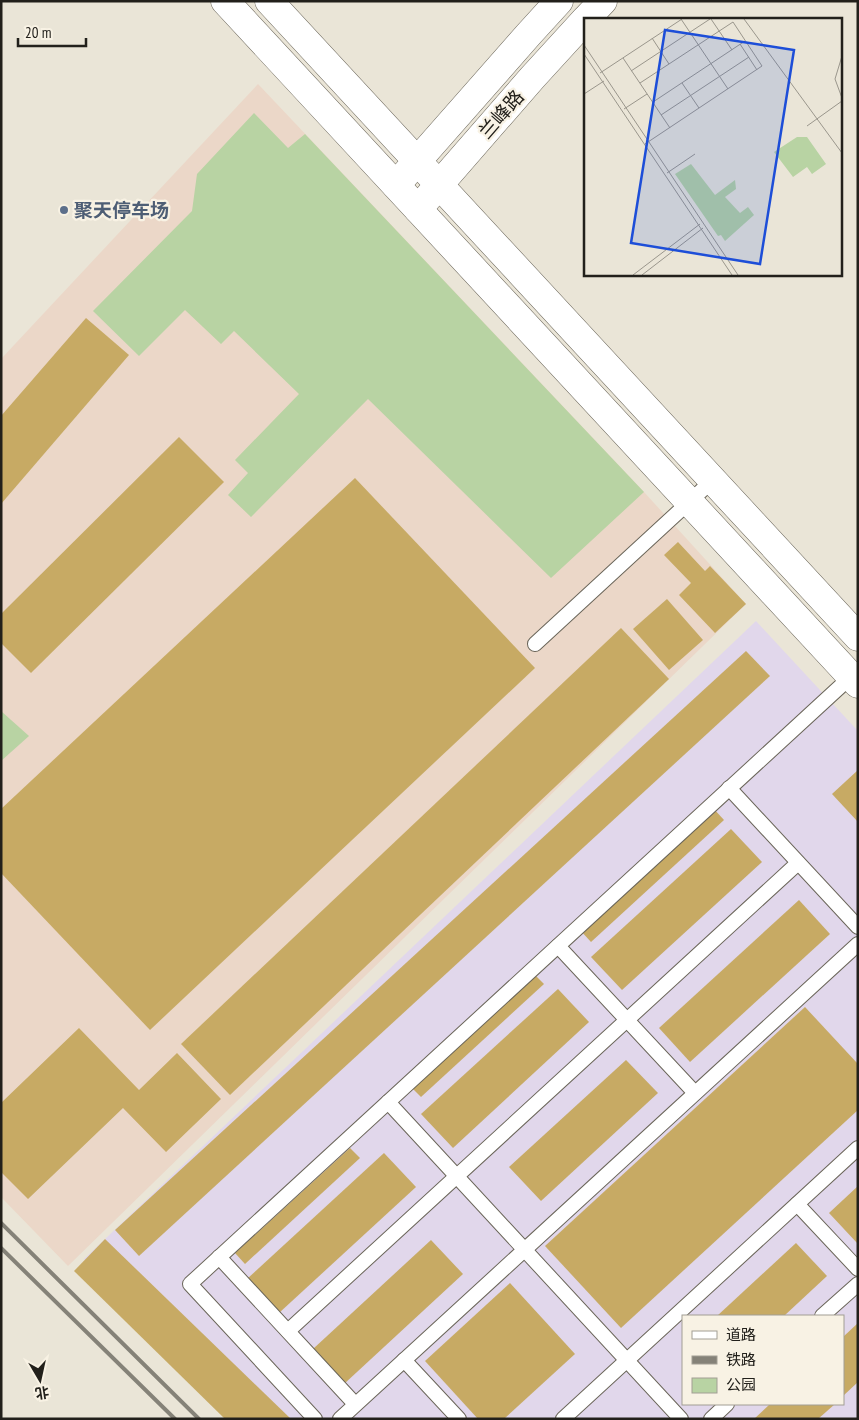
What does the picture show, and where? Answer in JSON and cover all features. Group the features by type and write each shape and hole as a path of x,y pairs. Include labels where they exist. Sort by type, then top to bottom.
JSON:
{"street":[{"path":"225,1 689,502 856,677"},
{"path":"269,1 858,637"},
{"name":"兰峰路","path":"396,185 559,1"},
{"name":"兰峰路","path":"587,18 603,1"},
{"name":"兰峰路","path":"418,209 584,21"}],"lane":[{"path":"535,644 713,480"},
{"path":"315,1419 190,1284 729,788 856,677"},
{"path":"729,788 858,927"},
{"path":"288,1331 798,863"},
{"path":"340,1419 858,944"},
{"path":"558,946 695,1093"},
{"path":"388,1102 681,1419"},
{"path":"563,1419 858,1148"},
{"path":"797,1204 858,1269"},
{"path":"219,1257 355,1404"},
{"path":"823,1315 858,1284"},
{"path":"404,1360 460,1419"},
{"path":"711,1419 726,1405"}],"shaded area":[{"path":"258,84 644,492 746,604 68,1266 1,1197 1,359"},
{"path":"756,621 858,731 858,1419 240,1419 84,1259"}],"green space":[{"path":"254,113 288,148 305,134 644,492 551,578 368,399 251,517 228,495 248,473 235,460 299,394 234,331 221,344 185,310 139,356 93,311 192,211 197,174"},
{"path":"1,711 29,736 1,761"}],"building":[{"path":"86,318 129,355 1,504 1,416"},
{"path":"179,437 224,482 31,673 1,643 1,614"},
{"path":"355,478 535,668 150,1030 1,873 1,809"},
{"path":"678,542 705,571 710,566 746,604 715,633 679,595 691,583 664,555"},
{"path":"667,599 703,640 669,670 633,629"},
{"path":"621,628 669,679 230,1095 181,1044"},
{"path":"746,651 770,676 139,1256 115,1230"},
{"path":"858,770 858,822 832,794"},
{"path":"713,808 724,820 591,942 580,930"},
{"path":"731,829 762,862 622,990 591,957"},
{"path":"799,900 830,934 690,1062 659,1028"},
{"path":"533,973 544,984 421,1097 410,1086"},
{"path":"558,989 589,1022 453,1148 421,1114"},
{"path":"805,1007 858,1064 858,1110 621,1328 545,1246"},
{"path":"79,1028 139,1090 177,1053 221,1099 166,1152 123,1108 28,1199 1,1172 1,1103"},
{"path":"626,1060 658,1093 541,1201 509,1167"},
{"path":"350,1148 360,1158 245,1264 235,1253"},
{"path":"384,1153 416,1187 279,1313 247,1279"},
{"path":"858,1186 858,1244 829,1213"},
{"path":"105,1239 291,1419 225,1419 74,1271"},
{"path":"431,1240 463,1274 344,1384 313,1349"},
{"path":"796,1243 827,1276 785,1315 718,1315"},
{"path":"510,1283 575,1354 504,1419 478,1419 425,1361"},
{"path":"858,1323 858,1382 844,1395 844,1336"},
{"path":"769,1405 834,1405 818,1419 754,1419"}],"railway":[{"path":"1,1223 199,1419"},
{"path":"1,1248 175,1419"}],"place":[{"name":"聚天停车场","path":"64,210"}]}
